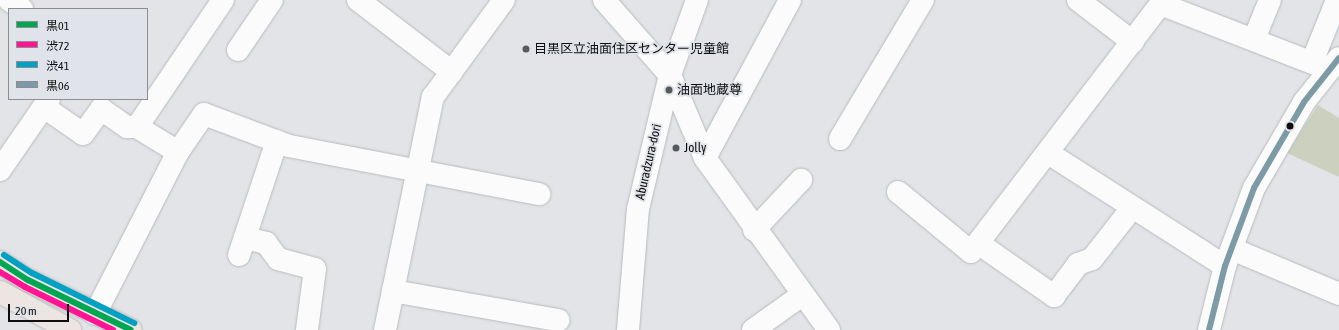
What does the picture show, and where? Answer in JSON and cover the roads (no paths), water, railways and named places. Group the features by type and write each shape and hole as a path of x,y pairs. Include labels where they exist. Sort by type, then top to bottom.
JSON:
{"main road":[{"path":"0,262 28,280 130,330"},
{"path":"0,292 70,330"}],"street":[{"path":"9,0 21,8"},
{"path":"137,127 223,0"},
{"path":"238,50 272,0"},
{"path":"358,0 452,72"},
{"path":"386,330 433,97 504,0"},
{"name":"Aburadzura-dori","path":"628,330 638,209 670,76 697,0"},
{"path":"705,158 790,0"},
{"path":"840,139 923,0"},
{"path":"1254,39 1270,0"},
{"path":"1209,330 1229,258 1254,188 1272,154 1326,64 1338,0"},
{"path":"609,2 670,76 705,158 754,230 829,330"},
{"path":"1084,2 1133,42"},
{"path":"974,248 1164,2 1254,39 1326,64"},
{"path":"0,170 47,103 83,134 101,109 127,127 137,127 178,152"},
{"path":"95,314 178,152 204,114 289,146 539,194"},
{"path":"277,141 242,247 266,243 278,259 315,269 307,330"},
{"path":"1048,152 1132,208 1229,258 1339,294"},
{"path":"754,230 801,180"},
{"path":"898,192 974,248 1054,296 1078,264 1092,259 1132,208"},
{"path":"393,291 558,320"},
{"path":"753,330 802,295"}],"place":[{"name":"目黒区立油面住区センター児童館","path":"526,49"},
{"name":"油面地蔵尊","path":"669,90"},
{"name":"Jolly","path":"676,148"}]}
